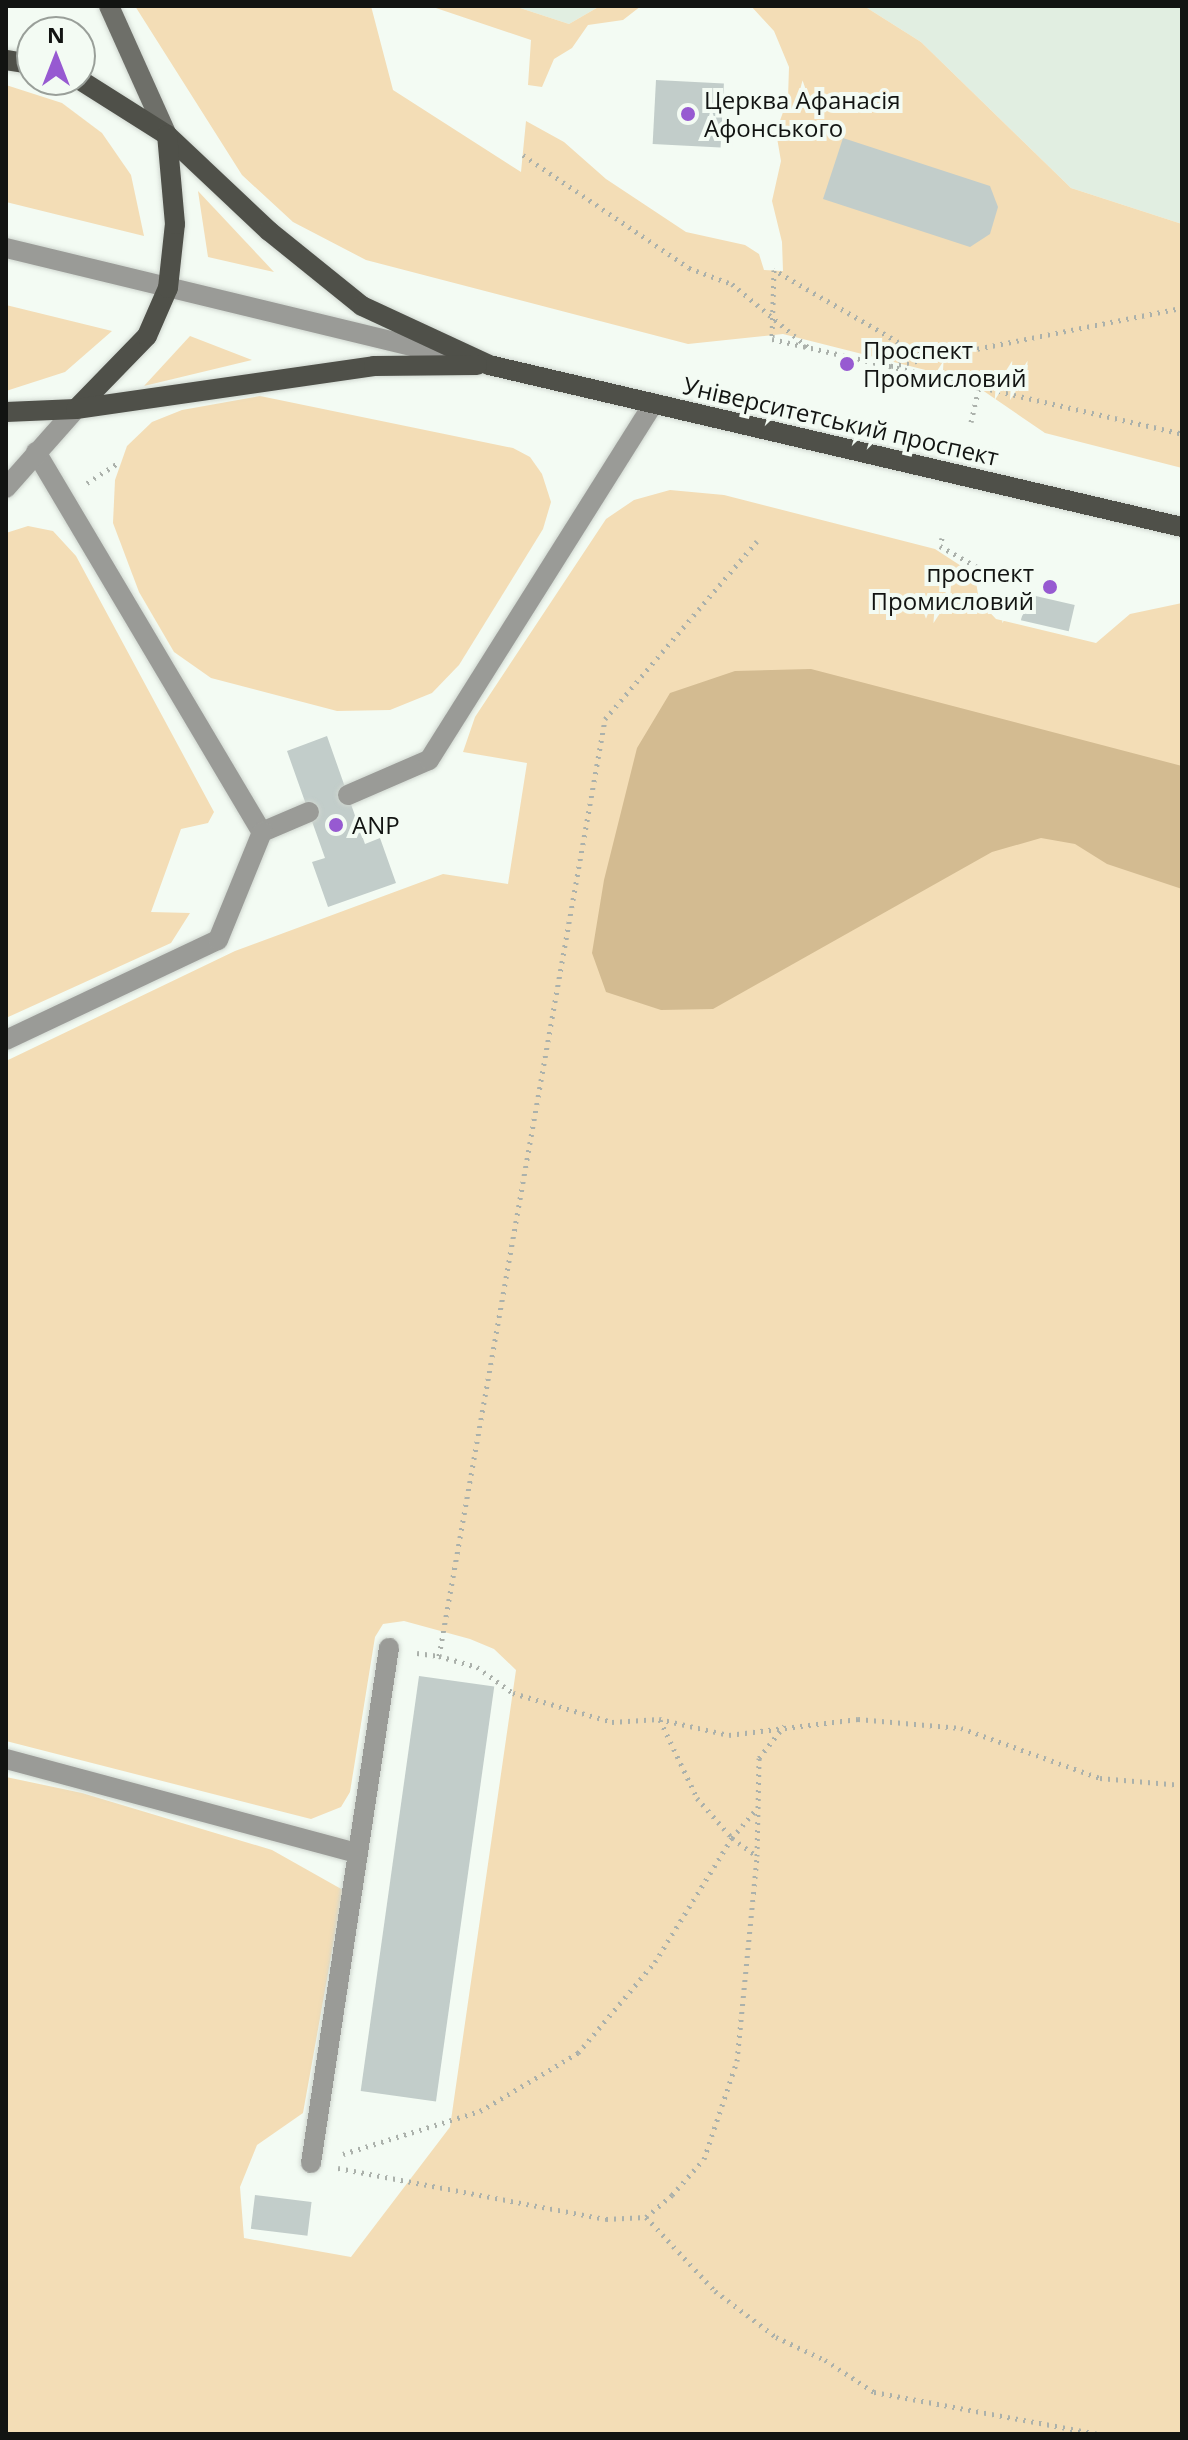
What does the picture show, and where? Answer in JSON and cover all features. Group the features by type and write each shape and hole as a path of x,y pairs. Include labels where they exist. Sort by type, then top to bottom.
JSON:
{"main road":[{"name":"Університетський проспект","path":"96,90 167,135 279,241 362,306 489,365 1182,527"},
{"path":"76,409 147,336 168,288 175,224 167,135"},
{"name":"Університетський проспект","path":"6,412 76,409 334,370 410,363 489,365"}],"street":[{"path":"109,6 167,135"},
{"path":"6,248 489,365"},
{"path":"348,795 429,760 653,404"},
{"path":"6,488 76,409"},
{"path":"36,452 262,832"},
{"path":"6,1040 218,940 262,832 309,812"},
{"path":"311,2163 389,1648"},
{"path":"6,1759 358,1853"}],"path":[{"path":"523,155 689,268 732,284 808,348"},
{"path":"926,358 774,270 772,339 1182,434"},
{"path":"890,366 1182,308"},
{"path":"971,422 979,388"},
{"path":"942,538 940,546 1009,585"},
{"path":"439,1656 605,719 757,541"},
{"path":"389,1648 439,1656 477,1667 513,1693 567,1712 612,1722 659,1719 729,1735 858,1719 961,1728 1100,1778 1182,1785"},
{"path":"659,1719 697,1798 732,1838 757,1856"},
{"path":"311,2163 606,2219 646,2217 704,2159 726,2105 737,2061 757,1856 759,1758 784,1726"},
{"path":"311,2163 417,2135 480,2111 578,2053 655,1962 732,1838 757,1807"},
{"path":"646,2217 715,2291 776,2337 825,2360 874,2392 1098,2434"}],"shaded area":[{"path":"135,6 371,6 393,90 521,172 526,121 564,142 606,179 686,232 745,245 759,254 764,270 783,271 782,242 772,201 781,161 776,132 788,98 789,67 774,31 751,6 864,6 921,42 1071,188 1182,224 1182,468 1045,433 969,381 783,334 688,344 366,260 293,222 242,175"},
{"path":"430,6 514,6 569,24 600,6 641,6 623,20 588,25 572,48 554,59 542,87 528,85 531,40"},
{"path":"514,6 600,6 569,24"},
{"path":"864,6 1182,6 1182,224 1071,188 921,42"},
{"path":"6,85 16,88 16,96 40,96 62,103 102,133 131,175 144,236 6,202"},
{"path":"198,191 274,272 208,257"},
{"path":"6,305 112,331 65,372 6,391"},
{"path":"190,336 252,360 144,386"},
{"path":"260,396 513,448 530,457 542,474 551,502 543,529 459,665 432,693 390,710 337,711 211,678 174,652 139,592 113,523 115,480 127,446 152,422 182,410"},
{"path":"670,490 724,495 935,549 975,575 979,601 996,619 1096,643 1130,614 1182,603 1182,2434 6,2434 6,1777 82,1793 272,1850 343,1890 303,2113 257,2145 240,2187 244,2238 351,2257 450,2127 516,1670 494,1649 470,1639 404,1621 383,1624 375,1637 350,1792 341,1807 311,1819 6,1741 6,1061 235,951 443,874 508,884 527,763 463,752 475,717 606,519 634,500"},
{"path":"28,526 53,531 76,556 214,812 208,823 181,829 151,912 190,913 171,943 6,1018 6,533"},
{"path":"811,669 1182,766 1182,889 1107,864 1075,844 1041,838 992,852 713,1009 661,1010 606,992 592,953 604,880 637,748 670,693 735,671"}],"building":[{"name":"Церква Афанасія Афонського","path":"656,80 724,84 721,147 653,144"},
{"path":"843,138 990,186 998,207 990,234 970,247 823,199"},
{"path":"1027,594 1075,605 1069,631 1021,620"},
{"name":"ANP","path":"327,736 365,844 380,838 396,883 328,907 312,862 325,858 287,751"},
{"path":"419,1676 494,1687 436,2101 361,2091"},
{"path":"255,2195 312,2202 307,2236 251,2229"}],"place":[{"name":"Церква Афанасія Афонського","path":"688,114"},
{"name":"Проспект Промисловий","path":"847,364"},
{"name":"проспект Промисловий","path":"1050,587"},
{"name":"ANP","path":"336,825"}]}
